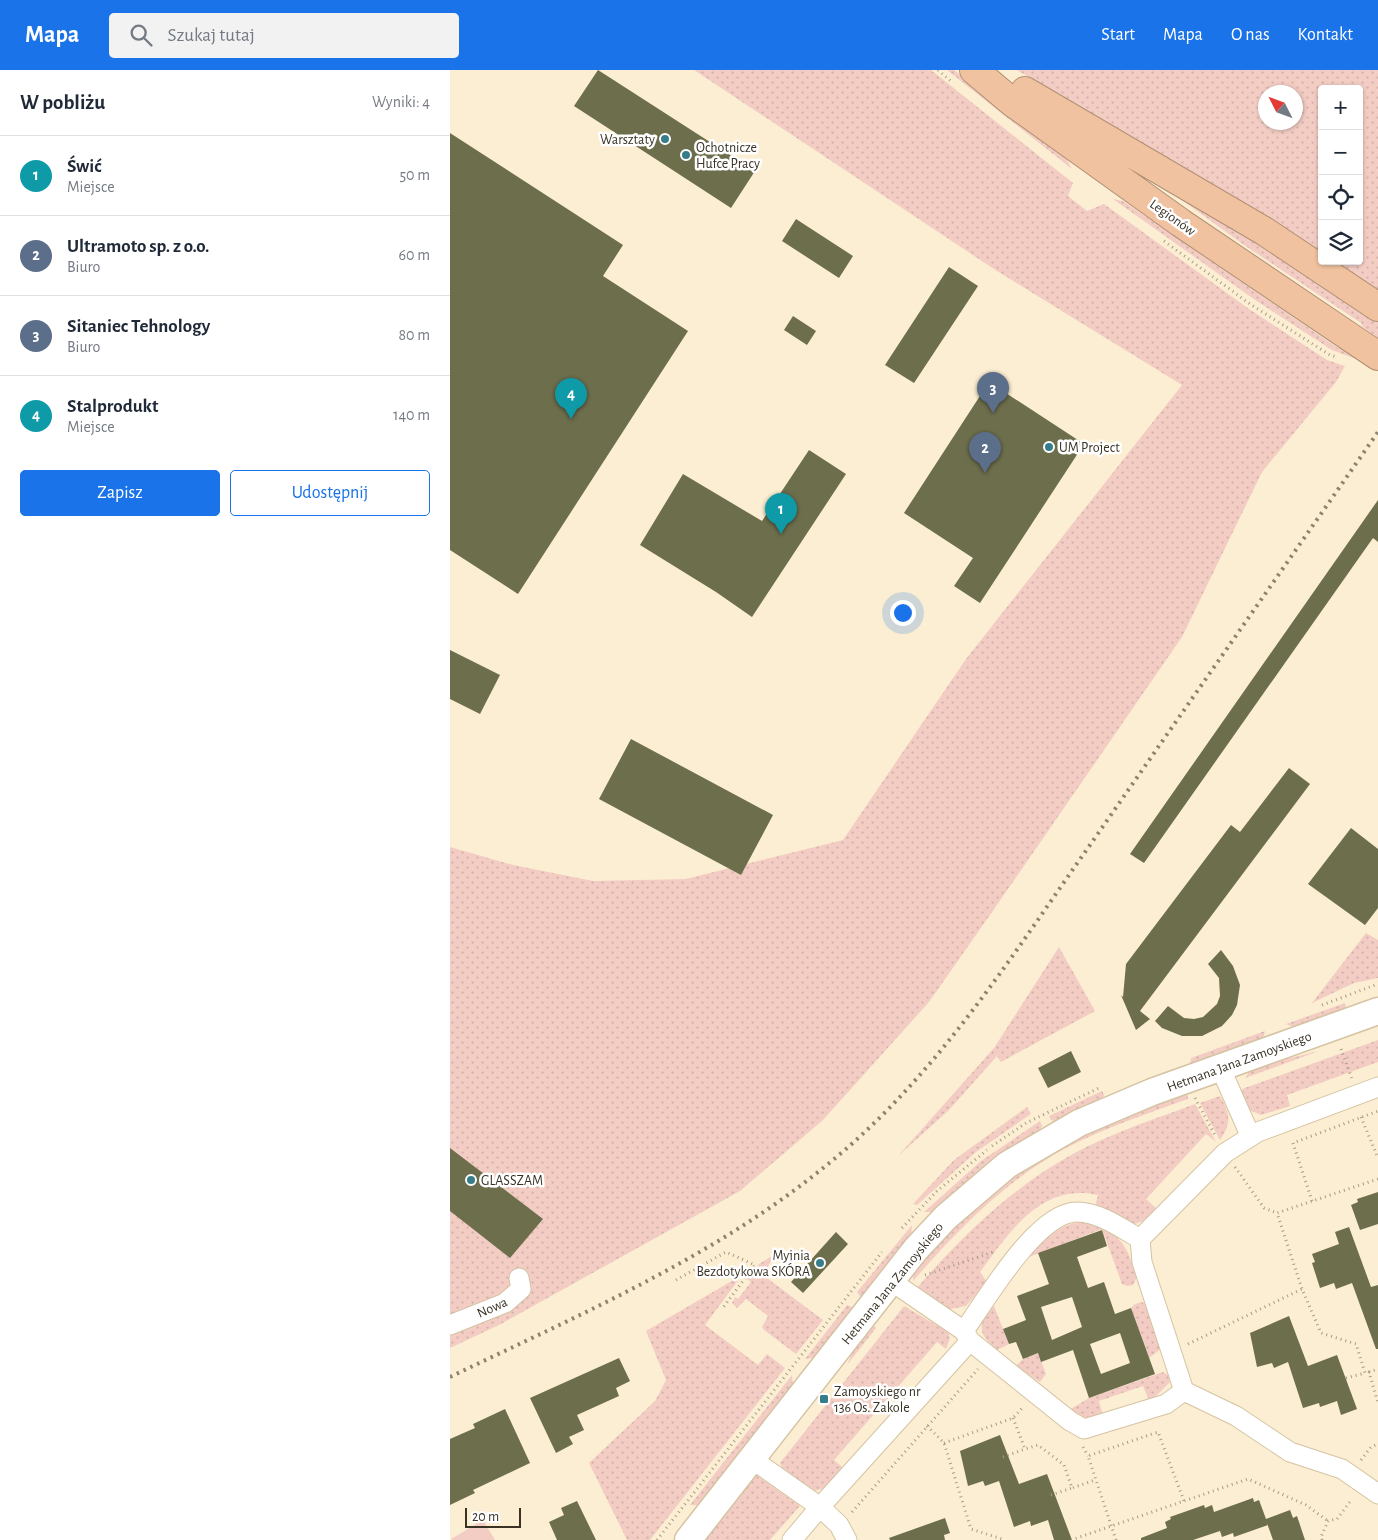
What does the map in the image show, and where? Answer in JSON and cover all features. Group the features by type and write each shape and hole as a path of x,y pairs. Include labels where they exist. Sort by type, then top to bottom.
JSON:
{"highway":[{"name":"Legionów","path":"974,70 1012,102 1181,222 1378,356"},
{"path":"992,70 1115,146 1256,226 1378,307"}],"street":[{"name":"Hetmana Jana Zamoyskiego","path":"688,1540 752,1460 900,1288 916,1248 974,1191 1014,1161 1064,1131 1113,1107 1225,1078 1378,1011"},
{"path":"1225,1078 1250,1135"},
{"path":"1378,1088 1250,1135 1225,1153 1140,1239 1142,1262 1184,1391 1236,1416 1290,1452 1342,1469 1378,1494"},
{"path":"792,1540 967,1336 1032,1237 1052,1220 1076,1212 1107,1220 1140,1239"},
{"name":"Nowa","path":"450,1325 511,1299 521,1289 519,1278"},
{"path":"900,1288 967,1336 1070,1421 1084,1429 1166,1404 1184,1391"},
{"path":"752,1460 820,1507 839,1525 847,1540"}],"path":[{"path":"1332,1053 1342,1049 1350,1072"},
{"path":"1195,1100 1225,1078"},
{"path":"1356,1095 1361,1117 1378,1158"},
{"path":"1312,1201 1293,1143 1378,1111"},
{"path":"1378,1179 1277,1214 1302,1289 1321,1333 1356,1344 1378,1403"},
{"path":"900,1288 924,1275 996,1251"},
{"path":"676,1280 726,1252 755,1265 722,1309"},
{"path":"924,1275 933,1266"},
{"path":"1172,1352 1302,1289"},
{"path":"847,1518 982,1364"},
{"path":"1346,1378 1378,1369"},
{"path":"944,1443 1013,1418 1028,1402"},
{"path":"1013,1418 1025,1449"},
{"path":"927,1426 944,1443 971,1529 1005,1540"},
{"path":"1116,1540 1088,1456 1158,1432 1184,1501"},
{"path":"1355,1468 1371,1447 1378,1444"},
{"path":"1004,1457 1038,1446 1064,1465 1072,1488"},
{"path":"1071,1540 1248,1479 1306,1505 1328,1521"},
{"path":"1052,1495 1095,1480"},
{"path":"1322,1540 1321,1537 1328,1521 1337,1518 1357,1492"}],"shaded area":[{"path":"694,70 931,70 1073,183 1068,196 1087,211 1104,204 1249,309 1327,360 1345,366 1336,382 1262,472 1182,637 999,902 929,1002 823,1120 740,1191 499,1325 450,1348 450,847 513,865 593,881 686,879 843,840 966,659 1182,385 997,271"},
{"path":"947,70 954,70 1066,158 1072,169"},
{"path":"1017,70 1378,70 1378,291 1338,265 1363,265 1363,85 1318,85 1318,253"},
{"path":"1124,158 1378,319 1378,338 1363,327 1361,323 1244,245"},
{"path":"1113,199 1123,201 1338,348 1350,350 1364,362 1332,350 1258,302"},
{"path":"1366,933 1378,940 1378,978 1354,983 1312,1003"},
{"path":"1059,947 1095,1011 1001,1062 997,1056 949,1110 899,1155 994,1048"},
{"path":"1345,1003 1347,1011 1295,1028 1286,1024"},
{"path":"1265,1031 1263,1039 1190,1064 1191,1058"},
{"path":"1378,1040 1378,1062 1287,1095 1290,1106 1261,1115 1249,1110 1242,1095 1242,1089"},
{"path":"1319,1051 1245,1078 1251,1069 1258,1066"},
{"path":"1102,1091 1104,1095 1102,1100 1056,1122 1051,1120 1049,1116"},
{"path":"1187,1091 1188,1099 1094,1134 1042,1162 983,1208 913,1281 913,1273 917,1265 975,1203 1060,1144"},
{"path":"1220,1096 1228,1113 1228,1123 1220,1140 1200,1103"},
{"path":"1195,1104 1216,1142 1206,1134 1146,1199 1157,1209 1143,1221 1135,1224 1095,1207 1098,1195 1078,1193 1060,1196 1043,1203 1015,1227 980,1272 987,1282 966,1306 946,1310 916,1289 956,1245 1000,1205 1047,1170 1072,1154 1099,1141"},
{"path":"1027,1107 1031,1114 976,1152 917,1205 913,1204 954,1160"},
{"path":"1040,1121 1042,1126 1039,1131 936,1212 924,1212 981,1161"},
{"path":"1086,1222 1108,1231 1126,1248 1137,1277 1133,1285 1127,1286 1122,1284 1102,1229 1029,1257 1054,1232 1069,1225"},
{"path":"912,1225 911,1237 862,1299 857,1292"},
{"path":"775,1254 763,1275 823,1320 796,1354 764,1330 762,1327 768,1316 746,1299 737,1308 732,1303 735,1297 738,1299 751,1282 747,1279 759,1264"},
{"path":"742,1275 705,1325 758,1365 767,1354 785,1368 650,1540 627,1540 589,1463 655,1401 666,1380 646,1331"},
{"path":"1142,1302 1147,1305 1161,1349 1149,1358 1131,1308 1135,1304"},
{"path":"847,1305 855,1308 817,1357 805,1359"},
{"path":"904,1306 948,1332 950,1338 946,1349 937,1342 834,1460 843,1468 825,1488 811,1492 784,1472 780,1463"},
{"path":"994,1306 1009,1344 997,1350 986,1339 982,1329 984,1318"},
{"path":"871,1322 876,1328 847,1365 858,1339"},
{"path":"1038,1353 1046,1374 1040,1382 1016,1366 1023,1359"},
{"path":"1163,1372 1168,1375 1170,1382 1153,1399 1149,1400 1143,1386 1099,1401 1103,1416 1084,1419 1069,1410 1089,1398"},
{"path":"792,1375 793,1387 699,1505 690,1505"},
{"path":"755,1474 800,1506 770,1540 703,1540"},
{"path":"483,1520 495,1540 451,1539"}],"building":[{"name":"Warsztaty","path":"598,70 755,171 731,208 574,106"},
{"path":"450,133 623,245 603,276 688,331 518,594 450,550"},
{"path":"796,219 853,256 839,278 782,241"},
{"path":"949,267 978,286 914,383 885,365"},
{"path":"793,316 816,331 807,345 784,330"},
{"path":"989,382 1084,444 980,603 954,586 973,558 904,513"},
{"path":"809,450 846,474 752,617 716,592 640,545 683,474 762,521"},
{"path":"1378,500 1378,542 1373,538 1144,863 1130,854"},
{"path":"450,650 500,675 480,714 450,699"},
{"path":"631,739 773,815 741,875 599,799"},
{"path":"1289,768 1310,784 1140,1011 1150,1019 1136,1030 1121,995 1123,997 1126,964 1231,825 1240,832"},
{"path":"1351,828 1378,849 1378,908 1365,925 1308,884"},
{"path":"1221,950 1233,966 1240,985 1237,1005 1232,1015 1222,1026 1202,1036 1182,1036 1162,1028 1155,1021 1168,1006 1184,1018 1194,1019 1203,1017 1217,1004 1220,996 1219,978 1208,964"},
{"path":"1071,1051 1081,1072 1048,1088 1038,1068"},
{"name":"GLASSZAM","path":"450,1148 543,1219 510,1258 450,1211"},
{"path":"1378,1192 1378,1224 1360,1230 1351,1205 1358,1202 1357,1199"},
{"path":"1349,1227 1371,1287 1378,1285 1378,1349 1376,1349 1352,1283 1336,1289 1334,1283 1320,1288 1312,1263 1315,1262 1312,1254 1339,1244 1335,1232"},
{"path":"1102,1230 1107,1246 1077,1257 1088,1288 1104,1282 1115,1314 1131,1308 1155,1374 1089,1398 1073,1350 1041,1362 1038,1353 1023,1359 1016,1342 1009,1344 1003,1329 1026,1320 1017,1296 1049,1284 1038,1253","holes":["1072,1297 1082,1327 1052,1340 1041,1307","1120,1333 1130,1363 1101,1374 1090,1344"]},
{"name":"Myjnia Bezdotykowa SKÓRA","path":"836,1232 848,1244 803,1293 791,1282"},
{"path":"1289,1316 1308,1366 1337,1355 1357,1409 1341,1415 1337,1401 1320,1407 1319,1403 1303,1408 1288,1362 1274,1368 1272,1363 1257,1367 1250,1333"},
{"path":"619,1358 630,1381 616,1388 619,1396 577,1415 584,1430 569,1437 573,1444 556,1453 530,1398"},
{"path":"505,1409 530,1463 473,1490 475,1493 450,1505 450,1439 475,1428 473,1424"},
{"path":"1000,1435 1019,1484 1047,1474 1072,1540 1054,1540 1048,1520 1031,1526 1030,1521 1014,1527 999,1481 985,1486 983,1481 968,1486 960,1451"},
{"path":"1253,1498 1254,1502 1259,1500 1266,1519 1290,1510 1293,1518 1297,1516 1305,1540 1273,1540 1268,1525 1234,1537 1233,1533 1222,1537 1220,1531 1193,1540 1141,1540 1141,1538 1167,1528 1165,1522 1171,1519 1170,1517 1204,1505 1205,1508 1212,1505 1214,1512"},
{"path":"577,1501 596,1540 557,1540 549,1522 564,1515 561,1508"},
{"path":"945,1518 950,1533 944,1535 945,1540 890,1540 889,1538"}],"railway":[{"path":"450,1377 646,1282 693,1256 740,1228 785,1197 828,1164 867,1130 938,1054 1001,972 1378,432"}],"place":[{"name":"Warsztaty","path":"665,139"},
{"name":"Ochotnicze Hufce Pracy","path":"686,155"},
{"name":"Sitaniec Tehnology","path":"993,413"},
{"name":"Stalprodukt","path":"571,419"},
{"name":"UM Project","path":"1049,447"},
{"name":"Ultramoto sp. z o.o.","path":"985,473"},
{"name":"Świć","path":"781,534"},
{"name":"GLASSZAM","path":"471,1180"},
{"name":"Myjnia Bezdotykowa SKÓRA","path":"820,1263"},
{"name":"Zamoyskiego nr 136 Os. Zakole","path":"824,1399"}]}
